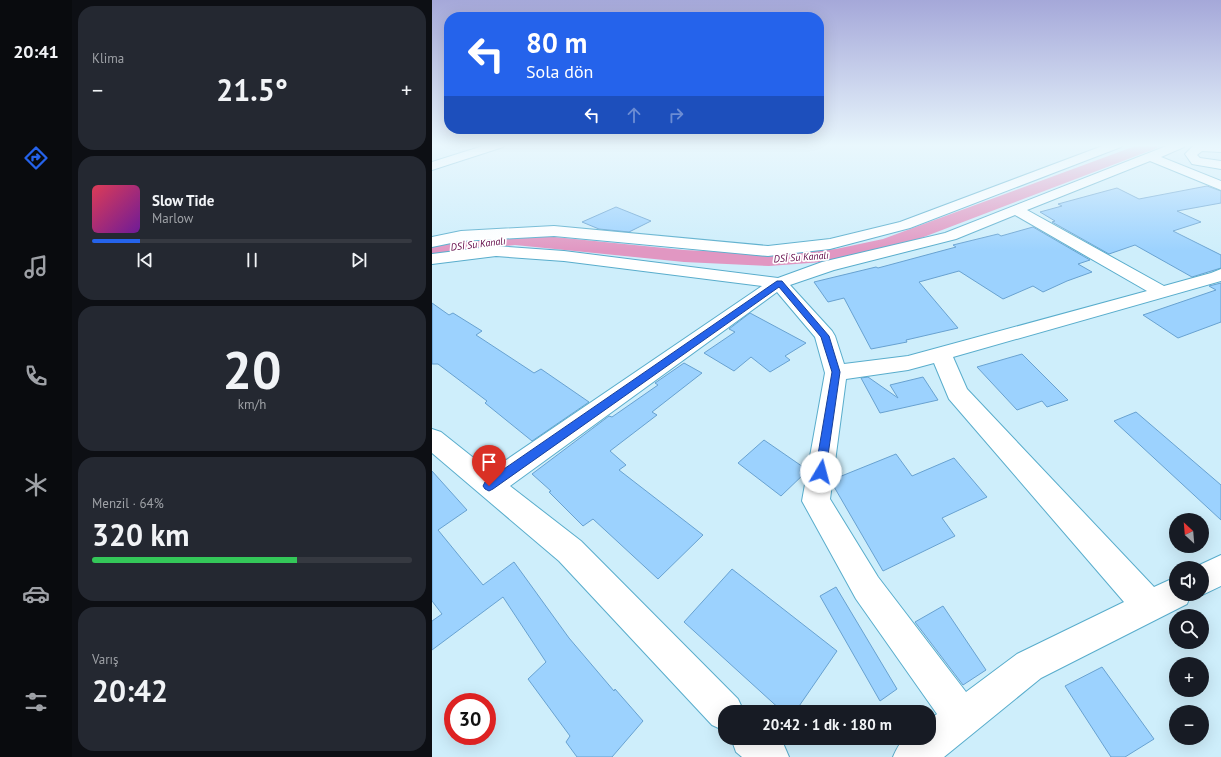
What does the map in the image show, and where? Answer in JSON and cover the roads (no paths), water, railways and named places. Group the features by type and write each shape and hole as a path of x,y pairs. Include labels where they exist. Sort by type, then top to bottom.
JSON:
{"street":[{"path":"432,242 461,236 554,231 768,251 830,244 905,225 1023,180"},
{"path":"489,486 779,283 828,266 950,236 1092,180"},
{"path":"1207,180 1221,186"},
{"path":"1016,210 1162,292"},
{"path":"432,259 496,251 511,252 564,256 719,274 779,283 825,336 836,372 816,501 867,588 962,718"},
{"path":"836,372 908,363 1221,274"},
{"path":"913,757 1029,666 1162,599 958,393 941,354"},
{"path":"432,439 570,552 718,705"},
{"path":"1209,576 1221,570"},
{"path":"757,745 769,757"}],"waterway":[{"name":"DSİ Su Kanalı","path":"432,250 447,246 515,239 684,256 769,260 836,255 888,244 1058,180"}]}
